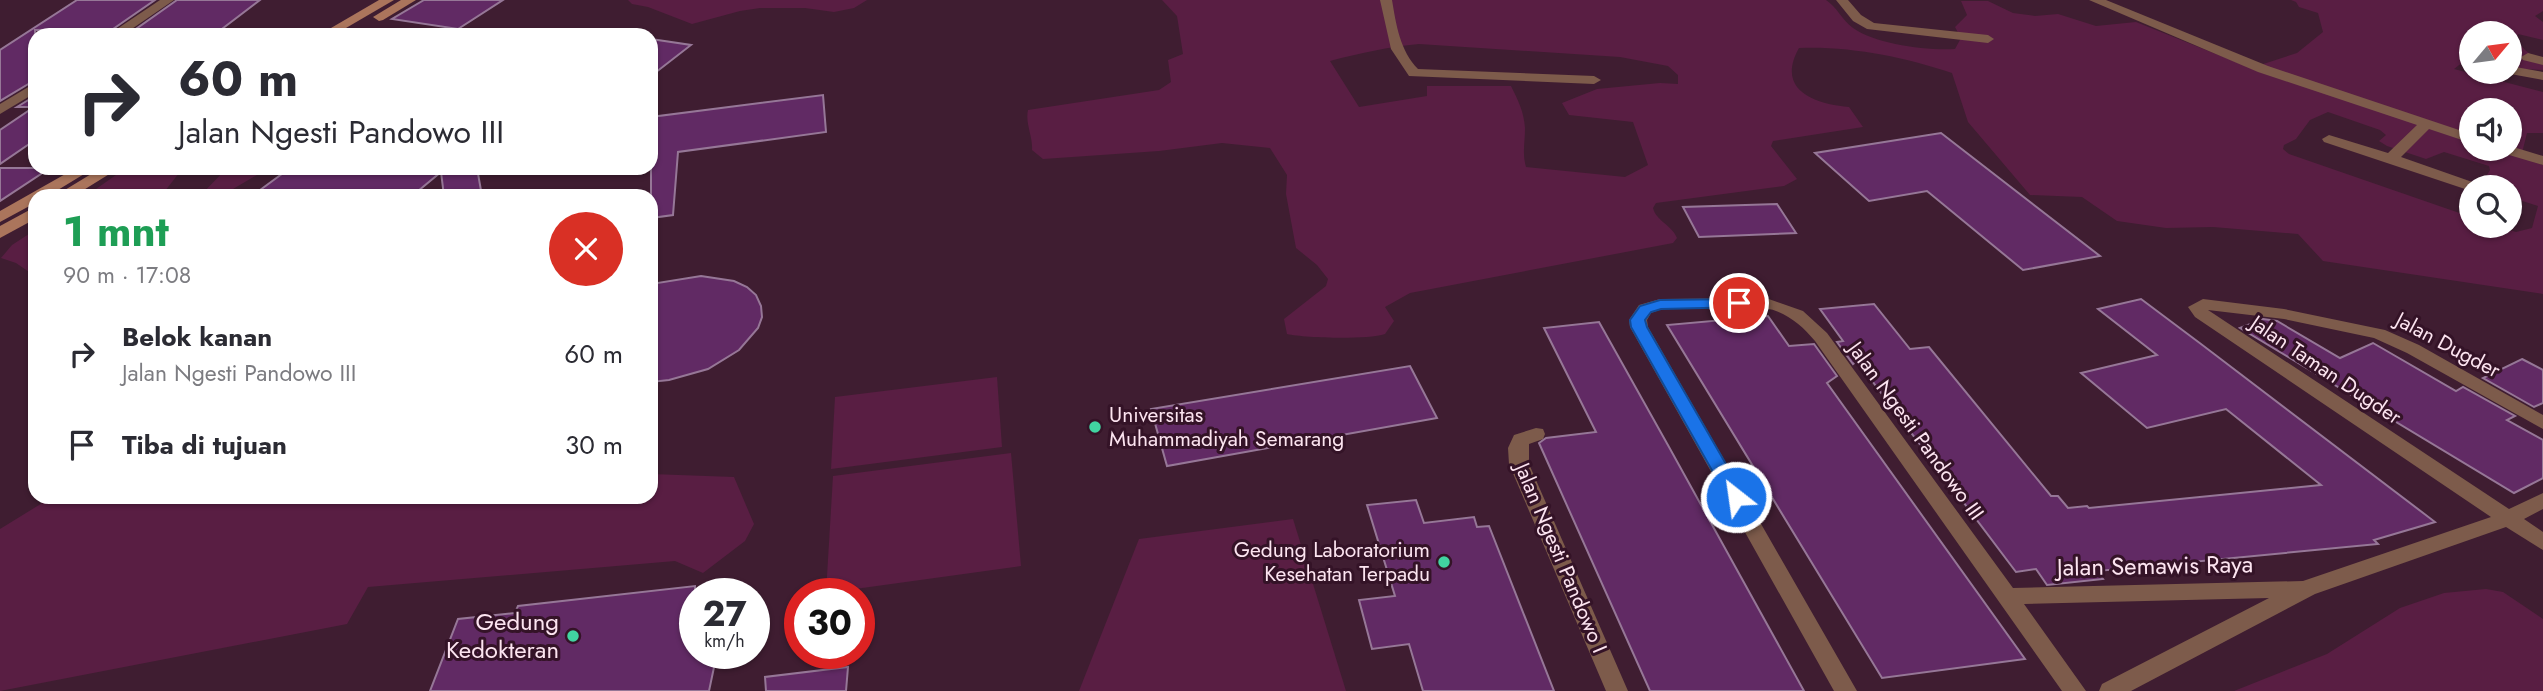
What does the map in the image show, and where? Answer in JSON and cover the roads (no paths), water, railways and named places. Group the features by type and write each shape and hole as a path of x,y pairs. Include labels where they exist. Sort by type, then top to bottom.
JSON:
{"main road":[{"path":"338,28 388,0"},
{"path":"360,28 410,0"},
{"path":"50,189 75,175"},
{"path":"75,189 100,175"},
{"path":"0,217 28,201"},
{"path":"0,233 28,216"}],"street":[{"path":"125,28 168,0"},
{"path":"1386,0 1390,25 1407,65 1414,73 1594,80"},
{"path":"1842,0 1857,18 1871,26 1988,39"},
{"path":"2095,0 2263,69 2459,135"},
{"path":"2528,57 2543,61"},
{"path":"2522,72 2543,76"},
{"path":"4,105 28,91"},
{"path":"2391,159 2426,125"},
{"path":"2329,139 2459,182"},
{"path":"2522,155 2543,161"},
{"name":"Jalan Ngesti Pandowo III","path":"1846,691 1639,327 1640,314 1645,309 1660,304 1766,303 1778,305 1802,317 1821,337 2075,691"},
{"name":"Jalan Taman Dugder","path":"2284,314 2203,304 2196,307 2508,519"},
{"name":"Jalan Dugder","path":"2284,314 2363,329 2396,340 2543,423"},
{"name":"Jalan Ngesti Pandowo I","path":"1536,434 1521,440 1518,447 1519,464 1617,691"},
{"name":"Jalan Semawis Raya","path":"2110,691 2307,589 2508,519 2543,500"},
{"path":"2508,519 2543,542"},
{"name":"Jalan Semawis Raya","path":"2005,596 2307,589"}],"place":[{"name":"Universitas Muhammadiyah Semarang","path":"1095,427"},
{"name":"Gedung Laboratorium Kesehatan Terpadu","path":"1444,562"},
{"name":"Gedung Kedokteran","path":"573,636"}]}
